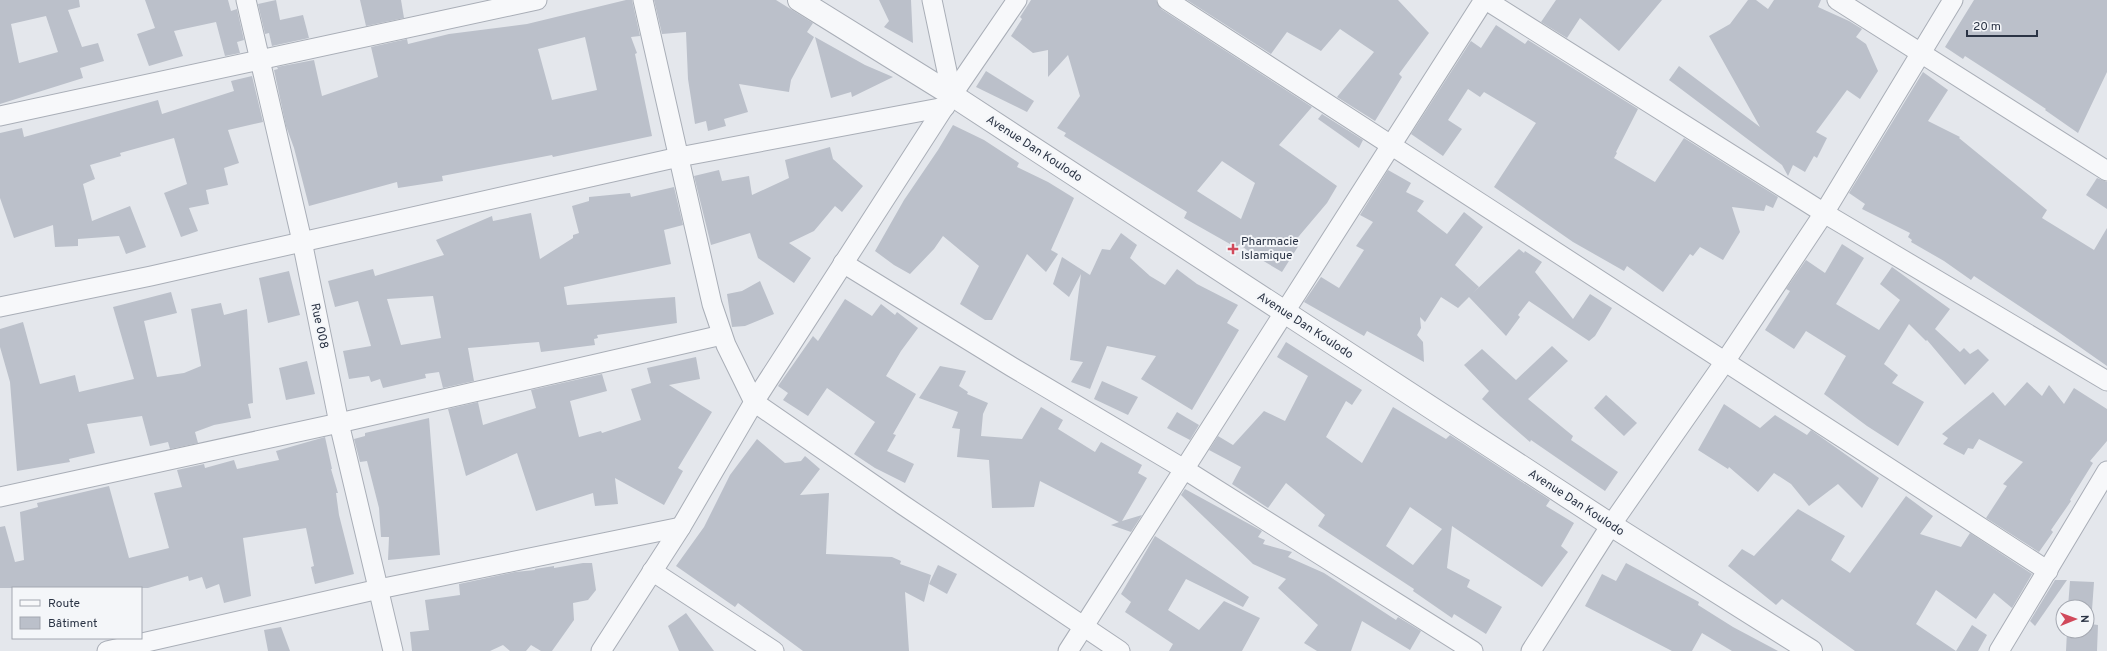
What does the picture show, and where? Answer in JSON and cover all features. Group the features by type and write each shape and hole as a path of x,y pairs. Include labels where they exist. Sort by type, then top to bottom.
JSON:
{"street":[{"name":"Rue 008","path":"246,0 302,241 339,423 393,651"},
{"path":"0,116 261,61 537,0"},
{"path":"644,0 712,304 722,335 754,402 1120,651"},
{"name":"Avenue Dan Koulodo","path":"799,0 948,101 1284,313 1611,525 1811,651"},
{"path":"932,0 948,101"},
{"path":"601,651 681,527 754,402 948,101 1017,0"},
{"path":"1167,0 1724,363 2048,571"},
{"path":"1068,651 1485,0 1824,213 2107,381"},
{"path":"1837,0 2107,172"},
{"path":"1530,651 1611,525 1724,363 1824,213 1953,0"},
{"path":"0,307 166,272 679,157 948,101"},
{"path":"843,263 1005,363 1184,469 1473,651"},
{"path":"0,497 339,423 722,335"},
{"path":"1999,651 2107,472"},
{"path":"107,651 379,589 681,527"},
{"path":"652,571 774,651"}],"building":[{"path":"0,0 79,0 80,7 68,10 82,47 98,43 104,61 80,68 83,78 0,104","holes":["46,16 58,52 19,63 11,24"]},
{"path":"145,0 228,0 231,11 237,9 244,40 237,42 240,53 225,56 216,22 174,31 183,56 149,66 137,34 155,28"},
{"path":"276,0 280,20 303,15 309,38 272,46 269,33 265,34 258,4"},
{"path":"360,0 401,0 404,18 366,26"},
{"path":"626,0 632,0 640,36 631,37 637,53 635,54 652,136 553,157 552,155 442,176 443,181 398,188 397,182 309,206 294,148 286,126 274,70 278,69 277,67 314,60 322,96 378,77 371,47 407,39 408,44 449,34 527,24","holes":["585,37 597,90 552,100 538,49"]},
{"path":"654,0 776,0 813,23 807,32 814,37 791,80 789,92 739,84 748,112 724,119 726,126 708,131 706,121 695,124 688,79 686,32 662,34"},
{"path":"879,0 911,0 913,43 884,27 889,21"},
{"path":"1031,0 1156,0 1161,9 1312,107 1279,145 1337,186 1327,203 1294,242 1299,245 1282,272 1255,256 1239,244 1237,248 1184,218 1187,212 1064,136 1066,133 1057,128 1080,96 1068,55 1048,77 1048,50 1033,53 1011,36 1022,19 1020,17","holes":["1222,161 1255,183 1241,219 1197,191"]},
{"path":"1187,0 1398,0 1429,33 1399,74 1402,77 1375,121 1337,97 1374,52 1340,29 1321,51 1287,32 1271,54"},
{"path":"1556,0 1662,0 1619,51 1580,18 1567,38 1541,22"},
{"path":"1748,0 1756,0 1768,9 1774,0 1821,0 1818,7 1849,21 1862,29 1856,37 1866,44 1878,71 1860,99 1847,90 1816,132 1827,138 1817,158 1814,156 1805,172 1793,165 1788,176 1782,165 1669,80 1679,66 1760,127 1709,36 1730,24"},
{"path":"1974,0 2107,0 2107,72 2078,133 2045,110 2046,109 1996,76 1965,56 1963,59 1945,47"},
{"path":"1496,25 1525,44 1528,40 1638,109 1614,158 1655,182 1684,138 1778,197 1773,208 1766,205 1764,211 1732,207 1740,232 1723,260 1700,247 1693,256 1690,254 1663,292 1627,266 1624,271 1573,242 1494,187 1536,123 1484,92 1480,97 1468,89 1448,120 1462,129 1443,156 1411,134 1471,41 1481,48"},
{"path":"815,37 865,65 893,77 852,97 851,92 831,98"},
{"path":"986,71 1034,101 1027,112 976,87"},
{"path":"1923,72 1948,90 1928,121 1960,137 1959,138 2047,210 2042,218 2094,250 2107,228 2107,366 1974,276 1971,280 1944,261 1911,242 1912,240 1908,237 1910,233 1862,209 1865,204 1849,193"},
{"path":"252,76 263,122 228,130 239,163 224,168 228,185 206,190 209,204 189,208 198,231 181,237 164,193 187,184 174,138 120,153 121,156 90,165 95,179 83,184 92,221 130,206 146,247 126,254 119,236 78,239 78,246 55,247 53,225 14,238 0,198 0,133 22,128 24,137 158,100 162,114 234,91 231,81"},
{"path":"1322,114 1363,140 1359,148 1318,119"},
{"path":"953,125 984,140 1019,163 1017,167 1048,182 1074,198 1051,250 1058,254 1046,272 1027,254 992,320 985,320 960,304 979,266 943,236 934,249 910,274 894,265 875,251 904,200"},
{"path":"830,147 833,159 863,186 842,212 835,206 814,231 789,243 811,258 794,283 758,258 750,233 711,245 694,176 719,170 722,181 749,176 752,195 789,178 785,160"},
{"path":"1388,170 1411,183 1406,192 1424,201 1417,211 1447,234 1464,212 1483,227 1455,265 1479,287 1472,294 1519,249 1524,253 1525,251 1542,262 1535,272 1573,319 1590,294 1612,308 1595,336 1589,341 1529,301 1518,315 1520,317 1506,336 1469,297 1458,308 1441,297 1425,322 1420,317 1421,328 1417,335 1423,342 1424,362 1367,331 1364,336 1304,302 1321,277 1339,288 1364,250 1356,246 1373,222 1360,215"},
{"path":"2097,178 2107,182 2107,209 2086,195"},
{"path":"674,187 683,225 664,230 671,264 564,287 567,305 675,297 677,323 597,335 598,338 594,339 595,345 541,352 539,342 468,348 474,381 443,388 439,372 425,374 426,378 383,388 380,379 371,382 369,376 349,379 343,351 371,346 358,301 335,307 328,281 373,269 375,276 444,255 436,240 492,216 493,221 531,213 540,259 573,238 573,235 579,233 572,206 589,201 589,197 630,193 631,197","holes":["433,296 441,338 401,345 387,299"]},
{"path":"1121,233 1137,245 1130,258 1150,276 1165,285 1177,269 1197,284 1238,305 1227,323 1239,330 1192,410 1141,379 1156,356 1107,346 1090,389 1071,382 1083,362 1070,360 1081,274 1069,297 1053,284 1062,257 1090,275 1102,249 1110,250"},
{"path":"1842,244 1864,258 1836,304 1879,330 1900,300 1880,284 1892,267 1950,309 1935,329 1960,352 1964,348 1970,354 1978,349 1989,360 1965,385 1927,340 1926,341 1909,324 1884,364 1898,375 1892,383 1924,402 1898,446 1867,426 1824,394 1846,356 1806,331 1794,349 1765,330 1790,291 1786,289 1806,260 1825,273"},
{"path":"289,271 300,315 268,323 259,278"},
{"path":"760,281 774,314 745,326 732,327 727,294 742,291"},
{"path":"171,292 177,313 144,321 157,377 184,373 201,366 191,309 221,303 224,315 247,309 253,403 248,404 251,418 214,425 195,432 198,443 170,449 168,442 150,446 142,416 87,424 95,453 69,459 70,462 17,471 10,382 0,347 0,329 23,322 40,384 75,375 79,392 134,379 113,307"},
{"path":"845,299 872,316 881,304 895,315 897,312 918,328 901,351 886,376 916,394 893,434 896,435 887,451 914,464 905,483 875,468 854,454 875,422 827,388 808,416 783,400 788,393 778,386 813,336 818,341"},
{"path":"1286,342 1362,390 1352,405 1346,401 1326,437 1362,463 1393,407 1446,439 1450,435 1550,500 1546,506 1574,523 1561,546 1568,552 1542,587 1452,526 1447,568 1470,580 1467,587 1502,607 1486,634 1454,614 1452,618 1413,591 1414,589 1318,526 1325,515 1286,483 1268,508 1232,484 1241,467 1209,450 1218,436 1233,445 1264,411 1285,421 1308,376 1277,357","holes":["1410,507 1442,529 1413,565 1386,546"]},
{"path":"1552,346 1568,361 1528,399 1573,436 1571,440 1618,472 1605,491 1531,440 1530,442 1500,416 1482,399 1489,391 1464,365 1482,349 1516,380"},
{"path":"696,357 700,379 669,385 712,412 678,468 683,471 664,505 615,478 618,504 595,506 593,493 536,511 517,453 466,476 448,409 478,402 483,425 536,408 531,390 602,374 607,391 570,401 579,437 601,431 602,433 641,420 631,389 651,383 647,368"},
{"path":"307,361 315,394 286,400 279,368"},
{"path":"940,366 966,371 959,386 968,392 967,394 988,403 983,414 981,436 1022,439 1041,407 1063,420 1058,429 1095,452 1101,442 1142,465 1138,473 1147,478 1122,521 1142,515 1131,532 1111,525 1119,522 1040,481 1034,507 992,508 989,460 957,457 960,429 952,428 958,412 919,398"},
{"path":"1102,381 1138,397 1128,415 1094,399"},
{"path":"2027,382 2042,396 2049,385 2064,404 2074,388 2107,409 2107,441 2090,461 2093,463 2070,500 2071,501 2051,530 2053,532 2039,552 1986,518 2007,486 2003,484 2023,462 1979,439 1973,449 1968,448 1964,455 1943,444 1948,438 1942,434 1993,392 2005,406"},
{"path":"1606,395 1637,423 1624,436 1594,408"},
{"path":"1724,404 1760,428 1775,415 1807,435 1811,430 1879,478 1862,508 1838,484 1809,506 1791,484 1774,473 1758,492 1729,467 1728,469 1698,450"},
{"path":"1177,412 1199,425 1190,440 1167,428"},
{"path":"429,418 440,555 388,560 389,537 381,537 379,508 367,461 360,462 354,439 365,436 365,433"},
{"path":"325,437 331,469 338,493 336,493 339,515 354,574 315,584 311,567 314,566 306,528 243,538 251,596 224,603 219,584 206,589 202,577 189,581 188,576 148,588 0,588 0,527 5,526 15,562 24,560 20,512 38,507 37,503 109,486 129,558 169,548 154,493 182,487 177,470 204,464 205,468 234,460 237,469 279,460 276,451"},
{"path":"757,439 785,463 801,461 805,456 820,469 800,495 829,493 826,554 892,557 901,561 900,564 931,575 924,602 905,592 909,651 803,651 738,603 735,607 676,566 704,527 730,475"},
{"path":"1185,489 1262,531 1258,537 1265,540 1263,544 1292,552 1288,557 1324,573 1396,620 1398,617 1421,631 1410,650 1362,621 1351,651 1317,651 1304,643 1318,625 1278,588 1286,579 1253,564 1181,495"},
{"path":"1906,496 1933,516 1920,534 1961,547 1970,533 2032,574 2012,608 1994,593 1976,619 1936,590 1916,624 1956,651 1855,651 1782,599 1776,605 1728,566 1742,549 1754,556 1798,509 1845,536 1831,560 1850,573"},
{"path":"1155,536 1249,597 1243,607 1186,579 1168,610 1199,630 1224,601 1260,618 1242,651 1169,651 1173,644 1125,612 1131,602 1121,594"},
{"path":"592,563 596,590 588,600 573,603 574,620 552,651 541,651 531,645 526,651 510,651 503,645 490,651 412,651 410,632 429,630 425,600 460,595 459,584 515,572"},
{"path":"1626,563 1699,602 1698,605 1733,627 1778,651 1732,651 1702,633 1692,651 1672,651 1585,606 1602,574 1616,581"},
{"path":"938,565 957,574 947,594 929,584"},
{"path":"2055,580 2067,580 2035,626 2030,621"},
{"path":"2070,581 2094,582 2093,599 2069,599"},
{"path":"686,613 714,651 679,651 668,626"},
{"path":"1972,625 1987,635 1978,651 1956,651"},
{"path":"2095,625 2098,625 2097,651 2066,651 2067,639 2095,639"},
{"path":"281,627 290,651 268,651 264,630"}],"place":[{"name":"Pharmacie Islamique","path":"1233,249"}]}
